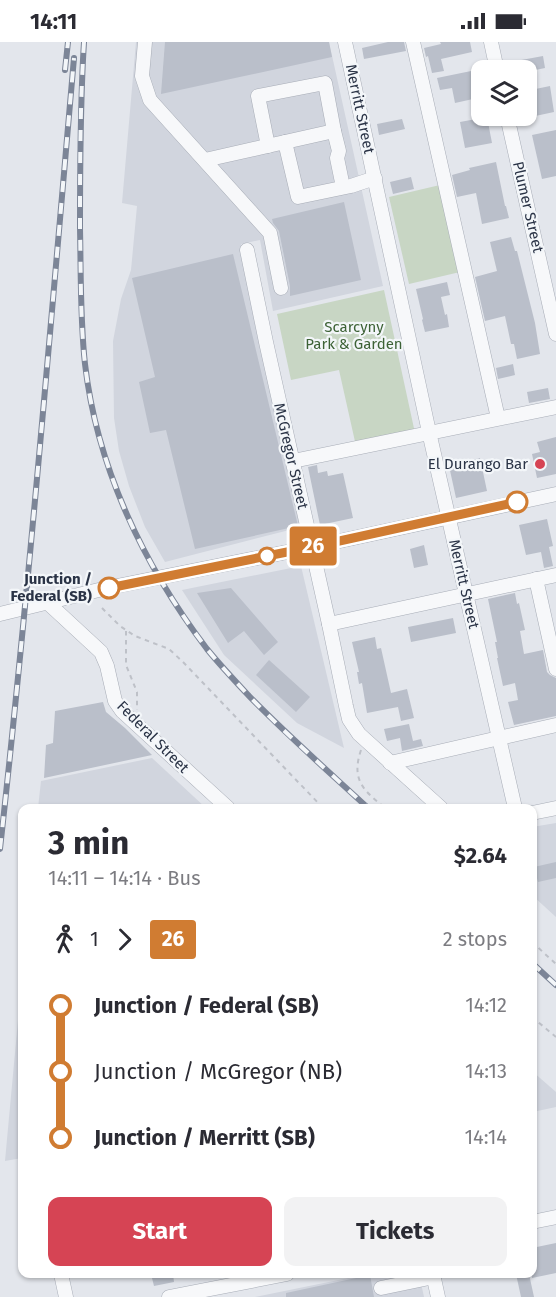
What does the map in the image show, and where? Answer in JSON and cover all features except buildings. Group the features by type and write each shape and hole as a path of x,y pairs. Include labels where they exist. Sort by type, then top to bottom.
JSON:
{"street":[{"path":"145,42 142,76 150,100 270,233 281,288"},
{"name":"Merritt Street","path":"345,42 429,432 514,804"},
{"path":"413,42 498,418"},
{"path":"491,42 495,60"},
{"path":"268,146 258,96 325,83 339,152 337,158 343,188"},
{"name":"Plumer Street","path":"509,126 556,334"},
{"path":"206,160 334,130"},
{"path":"285,142 298,197 343,188 375,178"},
{"name":"McGregor Street","path":"247,250 349,719 365,739 436,804"},
{"path":"293,461 556,407"},
{"path":"0,614 117,586 312,547 556,494"},
{"path":"329,624 556,574"},
{"path":"536,579 556,669"},
{"name":"Federal Street","path":"48,603 102,652 115,700 122,711 224,804"},
{"path":"390,763 556,725"},
{"path":"537,812 556,808"},
{"path":"537,1221 556,1217"},
{"path":"62,1278 66,1297"},
{"path":"169,1297 266,1278"},
{"path":"381,1288 421,1278"},
{"path":"434,1278 438,1297"}],"path":[{"path":"102,608 126,631 170,650 318,804"},
{"path":"126,631 126,665 137,692 137,725"},
{"path":"365,739 356,772 364,790 380,804"},
{"path":"537,947 556,964"},
{"path":"537,1021 556,1037"}],"shaded area":[{"path":"136,42 329,42 383,286 273,311 260,240 241,244 301,527 165,562 145,527 129,486 119,451 114,418 113,341 121,299 131,270 137,206 122,203"},
{"path":"301,566 344,748 297,723 224,655 182,590"},
{"path":"152,758 202,804 38,804 41,781"},
{"path":"556,823 556,917 537,900 537,826"},
{"path":"18,1020 18,1159 5,1161"},
{"path":"537,1075 556,1092 556,1107 537,1111"},
{"path":"348,1278 420,1278 424,1297 255,1297"}],"green space":[{"path":"440,185 460,272 409,284 389,197"},
{"name":"Scarcyny Park & Garden","path":"384,290 415,433 356,446 339,370 291,380 277,314"}],"railway":[{"path":"65,70 68,42"},
{"path":"84,42 80,182 82,330 91,403 112,478 144,550 163,584 207,649 263,710 364,804"},
{"path":"0,849 30,553 74,58"},
{"path":"537,968 556,985"}],"bus line":[{"name":"26","path":"109,588 517,502"}],"place":[{"name":"El Durango Bar","path":"540,464"},
{"name":"Junction / Federal (SB)","path":"109,588"}]}
